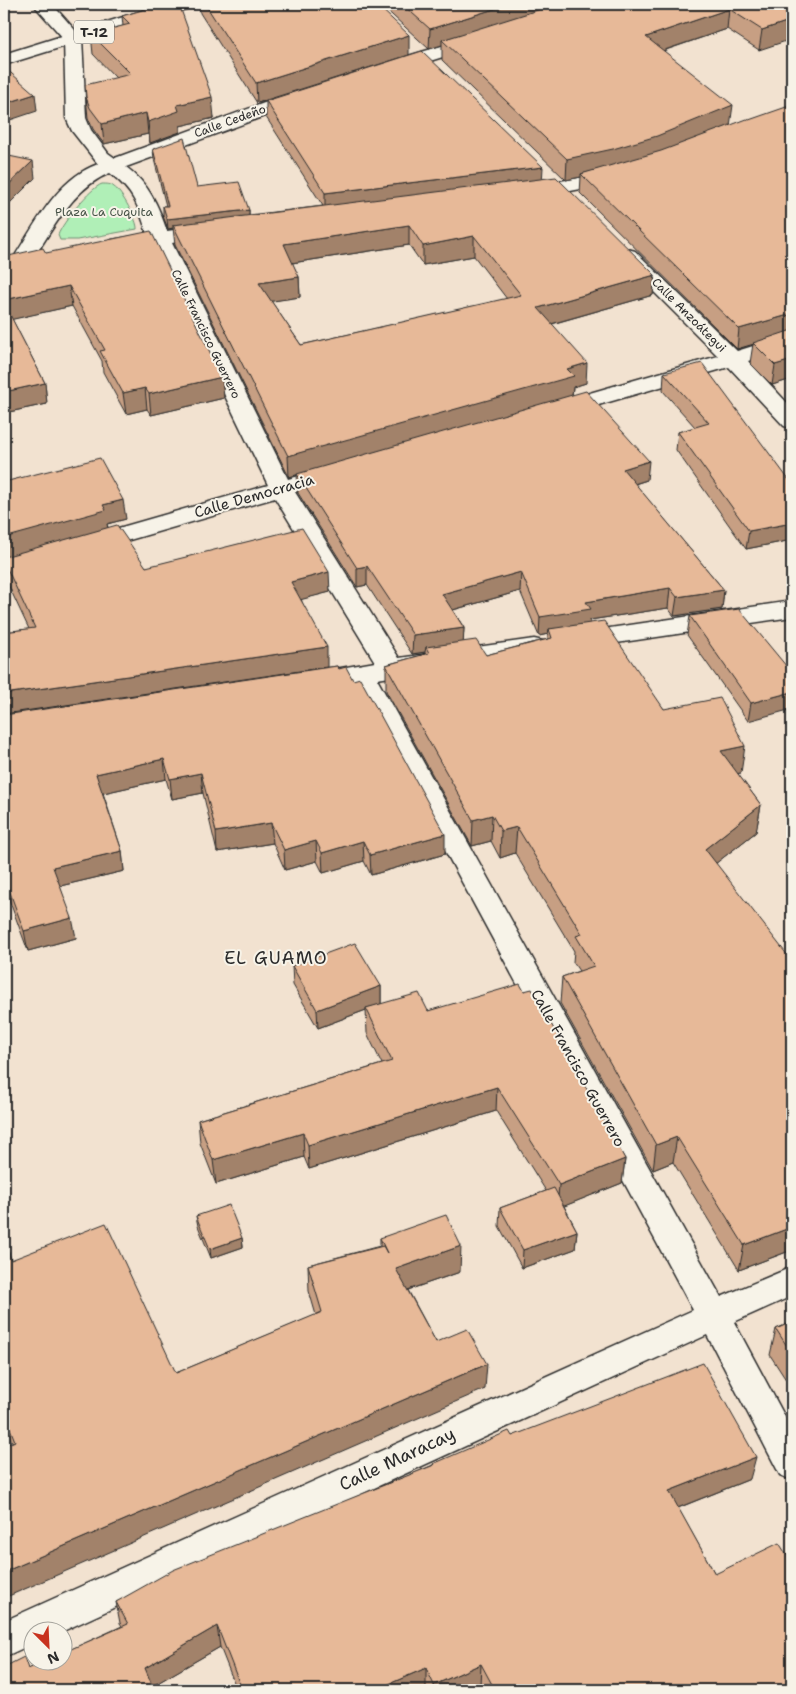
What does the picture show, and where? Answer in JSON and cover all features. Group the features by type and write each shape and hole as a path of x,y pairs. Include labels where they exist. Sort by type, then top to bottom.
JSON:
{"main road":[{"path":"42,4 73,38"},
{"name":"T-12","path":"4,60 183,4"},
{"path":"379,71 491,36"},
{"name":"Calle Francisco Guerrero","path":"73,38 76,118 82,131 101,157 131,180 148,204 159,238 281,488 392,668"},
{"path":"411,43 440,70"},
{"name":"Calle Cedeño","path":"12,264 72,188 92,173 313,92"},
{"path":"513,194 595,182 636,171"},
{"path":"98,246 231,228"},
{"name":"Calle Anzoátegui","path":"616,243 733,359 792,421"},
{"path":"12,264 50,256"},
{"path":"531,417 733,359 792,340"},
{"name":"Calle Democracia","path":"71,549 348,469"},
{"path":"322,678 792,609"},
{"name":"Calle Francisco Guerrero","path":"361,672 714,1316 792,1464"},
{"name":"Calle Maracay","path":"4,1639 544,1392 792,1281"}],"green space":[{"name":"Plaza La Cuquita","path":"102,184 112,185 121,194 132,213 137,229 77,240 60,240 58,235 71,214 84,198"}],"building":[{"path":"162,4 179,4 212,97 177,105 179,111 148,122 146,113 102,124 90,108 86,97 85,85 131,74 91,34 130,24 122,16"},
{"path":"205,4 376,4 409,35 256,83"},
{"path":"402,4 510,4 430,29"},
{"path":"557,4 792,4 792,20 762,30 729,9 646,37 733,105 657,136 613,149 567,159 442,40"},
{"path":"422,51 543,167 325,193 266,101"},
{"path":"4,67 35,94 4,104"},
{"path":"792,105 792,314 739,329 581,174 661,151 747,119 749,120"},
{"path":"184,138 197,187 239,182 249,210 167,219 163,206 168,206 153,149"},
{"path":"4,155 33,161 4,189"},
{"path":"556,177 655,275 538,308 587,363 567,369 574,376 288,456 173,225","holes":["409,225 423,246 474,236 521,295 301,345 259,283 299,277 284,244"]},
{"path":"151,231 222,377 149,394 145,388 123,393 100,351 105,350 69,286 4,300 4,257 43,248 46,253"},
{"path":"4,303 45,383 4,392"},
{"path":"792,330 792,360 775,365 753,343"},
{"path":"702,363 792,484 792,523 749,531 678,432 709,423 664,373"},
{"path":"586,391 649,461 623,469 724,590 677,597 670,588 586,602 591,609 540,617 521,572 442,594 464,628 413,635 367,566 357,568 297,474"},
{"path":"100,458 123,500 103,505 106,510 4,538 4,482"},
{"path":"117,525 146,567 302,528 329,572 291,582 327,647 4,694 4,632 35,628 4,562 4,557"},
{"path":"739,609 792,673 792,692 751,703 690,616"},
{"path":"604,621 664,709 720,698 745,746 721,751 761,805 705,849 792,961 792,1227 744,1245 677,1137 656,1145 562,977 594,966 576,936 582,934 517,827 501,831 492,815 473,820 386,665 429,653 426,647 476,640 486,655 552,638 549,629"},
{"path":"337,666 339,669 346,667 353,680 360,678 445,834 370,855 363,841 322,853 316,841 284,850 271,823 216,832 201,773 170,779 164,759 96,774 122,851 53,867 72,918 24,931 4,876 4,715"},
{"path":"355,943 381,986 317,1010 292,966"},
{"path":"520,984 524,991 532,989 625,1159 559,1185 497,1087 308,1145 303,1133 213,1160 198,1120 392,1061 366,1008 419,993 428,1011"},
{"path":"554,1188 577,1231 523,1250 500,1208"},
{"path":"229,1205 242,1238 210,1249 196,1216"},
{"path":"446,1215 461,1246 396,1269 436,1342 467,1329 487,1364 4,1572 4,1446 15,1441 4,1413 4,1237 11,1260 106,1223 176,1373 322,1312 308,1265 383,1246 387,1253 380,1238"},
{"path":"792,1322 792,1354 776,1329"},
{"path":"703,1363 756,1457 669,1491 715,1574 779,1543 792,1563 792,1690 495,1690 481,1664 434,1685 426,1668 375,1690 242,1690 217,1626 145,1668 154,1690 4,1690 4,1667 22,1658 22,1672 72,1672 72,1649 128,1624 116,1602 173,1570 434,1465 509,1431 512,1436"}],"district":[{"name":"EL GUAMO","path":"276,958"}]}
